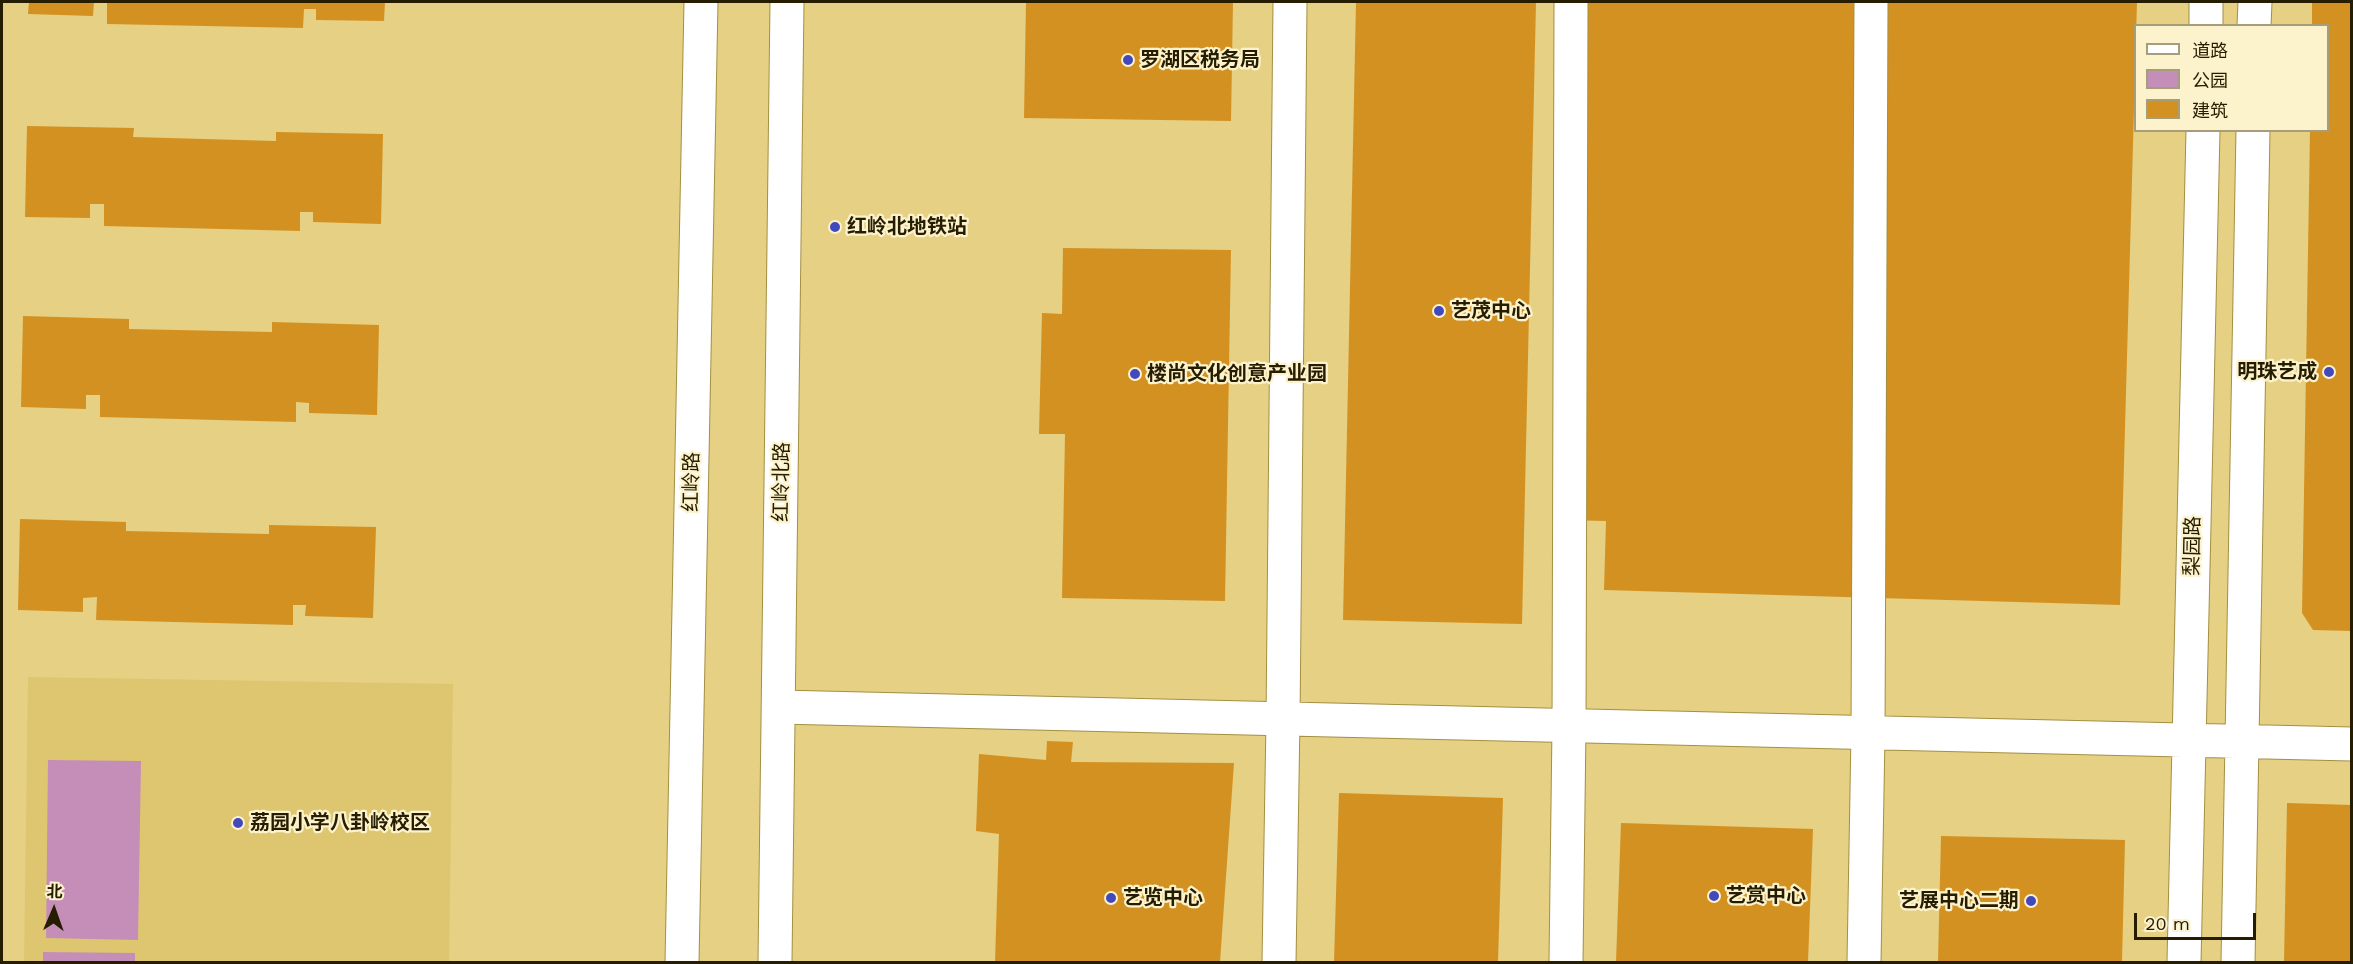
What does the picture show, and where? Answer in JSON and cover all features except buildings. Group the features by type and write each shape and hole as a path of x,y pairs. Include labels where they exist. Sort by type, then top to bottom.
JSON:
{"street":[{"name":"红岭路","path":"682,963 701,2"},
{"name":"红岭北路","path":"775,963 787,2"},
{"path":"1279,963 1290,2"},
{"path":"1566,963 1569,727 1570,2"},
{"path":"1864,963 1868,734 1870,2"},
{"path":"2206,2 2206,24"},
{"path":"2254,24 2255,2"},
{"name":"梨园路","path":"2184,963 2203,132"},
{"path":"2238,963 2253,132"},
{"path":"779,707 2352,744"}],"shaded area":[{"name":"荔园小学八卦岭校区","path":"28,677 453,684 449,962 24,962"}],"green space":[{"path":"48,760 141,761 138,940 46,938"},
{"path":"43,952 135,953 135,962 43,962"}],"place":[{"name":"罗湖区税务局","path":"1128,60"},
{"name":"红岭北地铁站","path":"835,227"},
{"name":"艺茂中心","path":"1439,311"},
{"name":"明珠艺成","path":"2329,372"},
{"name":"楼尚文化创意产业园","path":"1135,374"},
{"name":"荔园小学八卦岭校区","path":"238,823"},
{"name":"艺赏中心","path":"1714,896"},
{"name":"艺览中心","path":"1111,898"},
{"name":"艺展中心二期","path":"2031,901"}]}
